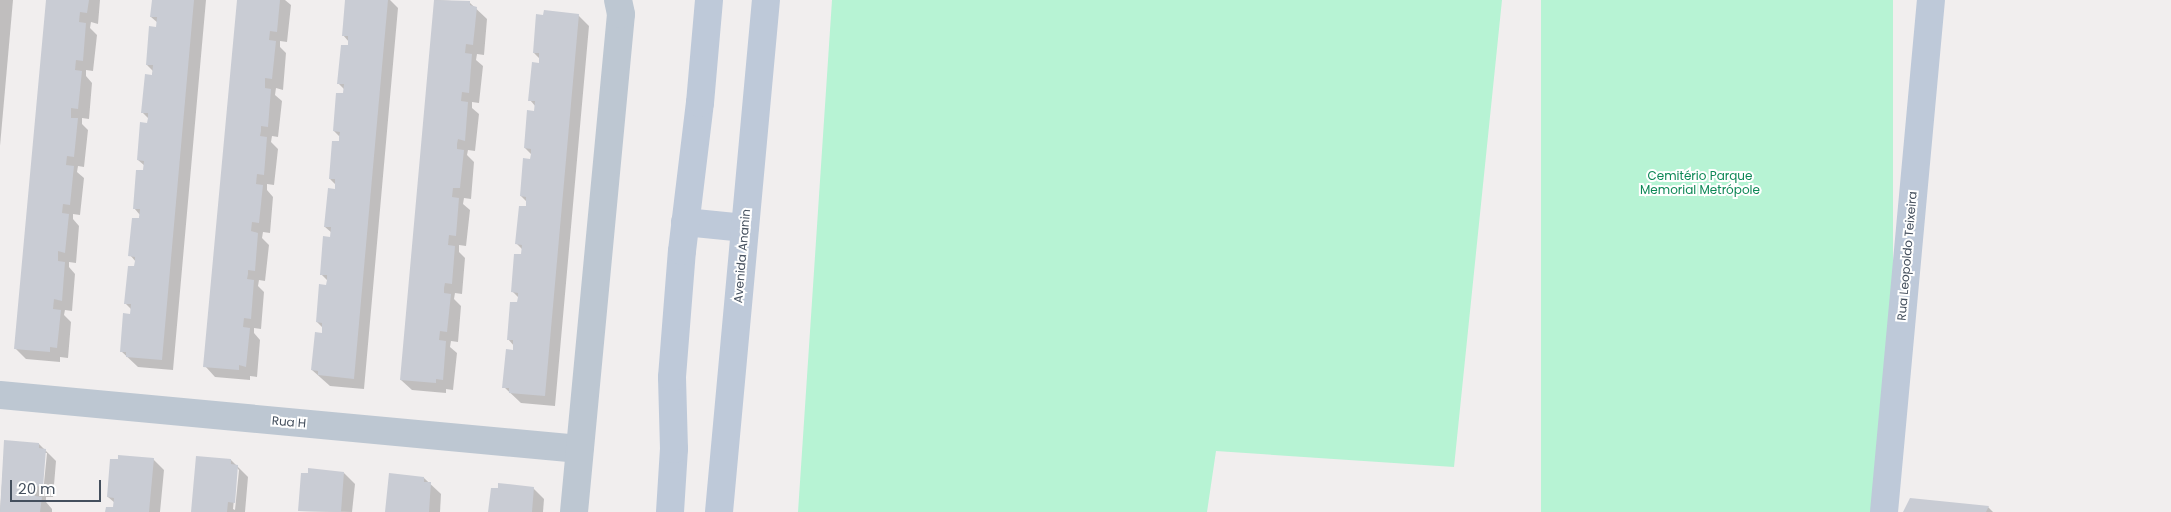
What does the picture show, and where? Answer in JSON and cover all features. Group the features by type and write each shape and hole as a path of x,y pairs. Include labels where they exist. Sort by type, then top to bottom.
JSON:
{"main road":[{"path":"670,512 674,449 672,377 685,222 700,103 709,0"},
{"name":"Avenida Ananin","path":"719,512 766,0"},
{"name":"Rua Leopoldo Teixeira","path":"1884,512 1930,0"},
{"path":"685,222 744,228"}],"street":[{"path":"574,512 621,14 618,0"},
{"name":"Rua H","path":"0,395 579,449"}],"green space":[{"path":"832,0 1502,0 1454,467 1216,451 1207,512 798,512"},
{"name":"Cemitério Parque Memorial Metrópole","path":"1541,0 1893,0 1893,512 1541,512"}],"building":[{"path":"46,0 89,0 87,13 80,12 79,22 86,23 83,61 76,60 75,70 82,71 78,109 71,108 71,118 78,118 74,157 67,156 66,165 74,166 70,205 63,204 62,213 69,214 65,253 58,251 58,261 65,262 62,301 54,299 53,309 61,310 57,348 50,347 50,352 14,349"},
{"path":"152,0 194,0 162,360 126,357 126,352 120,352 123,313 130,314 131,304 124,304 128,266 134,266 135,261 135,257 128,256 132,218 139,218 140,209 133,209 136,170 143,170 144,161 137,160 140,122 147,123 148,118 148,113 141,113 145,74 152,75 153,65 146,65 149,26 156,27 157,17 150,17"},
{"path":"237,0 280,0 277,32 270,31 269,40 276,41 272,79 265,78 265,88 271,89 268,127 261,126 260,136 267,137 264,175 257,174 256,184 263,185 259,223 252,222 251,231 258,233 255,271 248,270 247,279 254,280 251,319 244,318 243,327 250,328 246,367 239,365 239,370 203,367"},
{"path":"345,0 388,0 354,379 318,375 318,371 311,370 315,332 322,333 322,323 316,322 319,284 326,285 327,280 327,275 320,275 323,236 330,237 331,227 324,227 328,188 335,189 335,179 329,179 332,141 339,141 340,132 333,131 336,93 343,93 344,84 337,84 341,45 348,45 348,36 342,36"},
{"path":"434,0 470,1 470,5 477,7 473,45 466,44 465,53 472,54 469,93 462,92 461,101 468,102 465,141 458,139 457,144 457,149 464,150 460,188 453,188 452,197 459,198 456,236 449,235 448,245 455,246 452,284 445,283 444,288 444,293 451,294 447,332 440,331 439,340 446,341 443,380 436,379 436,383 400,380"},
{"path":"544,10 579,14 545,396 509,393 509,388 502,388 506,349 513,350 513,340 507,340 510,302 517,302 518,297 518,293 511,292 514,254 521,254 522,245 515,244 519,206 526,206 526,197 520,196 523,158 530,159 531,154 531,149 524,148 527,110 534,111 535,101 528,101 532,62 539,63 539,53 533,53 536,14 543,15"},
{"path":"4,440 39,443 39,448 46,449 43,487 36,486 35,496 42,497 40,512 0,512"},
{"path":"118,455 154,458 149,512 105,512 106,507 113,507 114,498 107,497 110,459 118,459"},
{"path":"196,456 231,459 231,464 238,465 235,503 228,502 227,512 191,512"},
{"path":"308,468 344,472 341,512 298,511 301,473 308,473"},
{"path":"389,473 424,477 424,482 431,482 429,512 385,512"},
{"path":"498,483 534,487 532,512 488,512 491,488 498,488"},
{"path":"1910,498 1989,506 1986,512 1903,512"}]}
